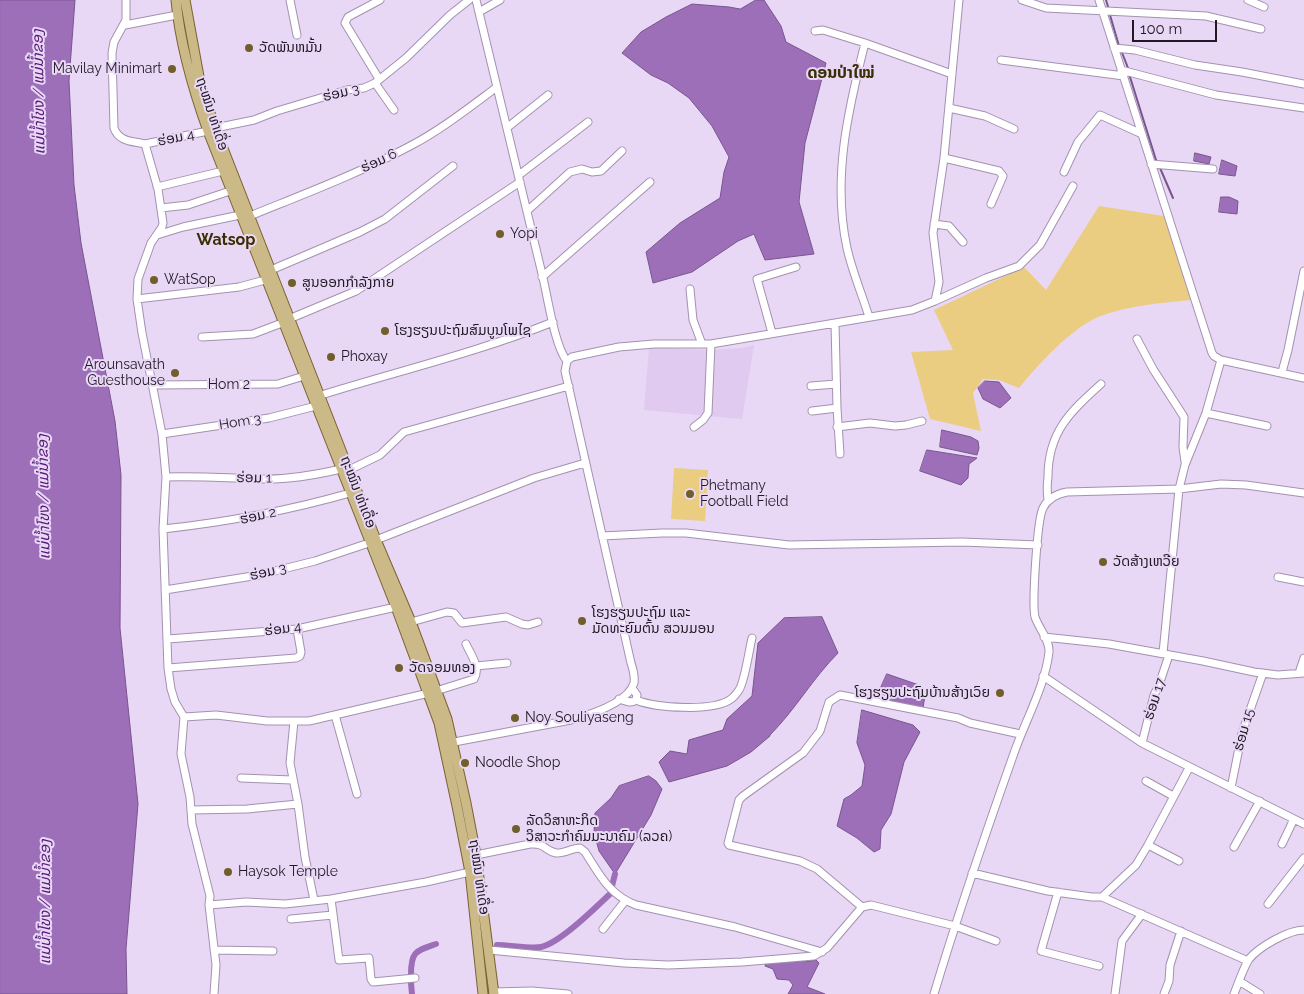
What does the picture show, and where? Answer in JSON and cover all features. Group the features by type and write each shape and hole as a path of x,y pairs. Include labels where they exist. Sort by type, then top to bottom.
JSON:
{"main road":[{"name":"ຖະໝົນ ທ່າເດື່ອ","path":"176,0 177,15 192,87 270,270 304,376 316,400"},
{"name":"ຖະໝົນ ທ່າເດື່ອ","path":"185,0 211,130 230,191 245,215 265,280 286,321 373,541 396,607 432,692"},
{"name":"ຖະໝົນ ທ່າເດື່ອ","path":"345,469 350,492 411,622 448,743 476,855 494,993"},
{"name":"ຖະໝົນ ທ່າເດື່ອ","path":"448,743 470,872 483,994"}],"street":[{"path":"126,0 125,25 114,42 112,53 114,128 122,139 145,144 161,208 162,222 157,235 151,243 138,279 137,299 162,434 166,477 163,529 168,668 174,702 184,717 181,754 199,855 210,896 209,905 216,965 214,994"},
{"path":"290,0 297,35"},
{"path":"380,0 348,17 345,23 394,110"},
{"name":"ຮ່ອມ 3","path":"211,130 254,120 277,110 347,90 364,88 377,81 406,58 450,15 469,0"},
{"path":"476,0 508,126 553,322 562,355 567,362"},
{"path":"479,12 500,0"},
{"path":"935,301 939,282 933,233 944,158 959,0"},
{"path":"1022,0 1046,8 1206,16 1261,29"},
{"path":"1099,0 1119,49 1123,73 1212,353 1221,360 1304,378"},
{"path":"1248,0 1264,7"},
{"path":"125,25 177,15"},
{"path":"814,31 823,30 865,43 952,74"},
{"path":"865,43 844,134 842,218 847,248 869,317"},
{"path":"1119,49 1135,50 1195,65 1304,84"},
{"path":"1001,60 1123,73 1216,95 1304,108"},
{"name":"ຮ່ອມ 6","path":"157,235 183,227 245,215 322,188 412,145 498,87"},
{"path":"508,126 548,95"},
{"path":"949,108 985,116 1014,129"},
{"path":"1064,172 1078,142 1100,114 1142,134"},
{"path":"202,337 253,334 356,291 519,178 588,122"},
{"name":"ຮ່ອມ 4","path":"145,144 211,130"},
{"path":"527,211 570,172 582,169 592,172 600,171 622,151"},
{"path":"944,158 998,171 1002,174 1003,176 991,204"},
{"path":"1152,164 1213,169"},
{"path":"270,270 360,232 385,219 453,166"},
{"path":"157,187 223,171"},
{"path":"542,277 650,182"},
{"path":"448,743 591,715 619,700 632,688 634,678 565,371 567,362 577,355 618,347 654,344 711,344 912,310 1019,266 1040,245 1073,186"},
{"path":"161,208 188,205 230,191"},
{"path":"934,224 950,226 963,242"},
{"path":"772,333 757,279 796,267"},
{"path":"1282,372 1304,271"},
{"path":"137,299 239,288 265,280"},
{"path":"690,289 693,320 702,344"},
{"name":"Hom 3","path":"162,434 269,418 347,387 515,338 553,322"},
{"path":"835,323 840,454"},
{"path":"1137,339 1153,369 1182,413 1185,465"},
{"path":"694,427 708,413 711,344"},
{"path":"1185,465 1206,413 1221,360"},
{"name":"Hom 2","path":"153,385 278,384 304,376"},
{"path":"811,386 836,384"},
{"path":"934,994 972,873 1020,734 1043,676 1049,652 1036,619 1034,605 1040,517 1048,500 1048,460 1059,429 1073,410 1101,384"},
{"name":"ຮ່ອມ 1","path":"166,477 199,476 273,479 345,469 380,455 404,432 569,386"},
{"path":"812,411 837,408"},
{"path":"1206,413 1267,426"},
{"path":"838,427 870,423 895,426 922,421"},
{"name":"ຮ່ອມ 3","path":"165,590 259,575 315,561 373,541 534,478 586,463"},
{"name":"ຮ່ອມ 17","path":"1142,743 1166,654 1179,489 1185,465"},
{"path":"1048,500 1067,492 1179,489 1220,484 1246,485 1304,493"},
{"name":"ຮ່ອມ 2","path":"163,529 223,523 277,512 350,492"},
{"path":"602,536 686,533 801,546 962,542 1038,545"},
{"path":"1278,577 1304,582"},
{"name":"ຮ່ອມ 4","path":"168,639 297,629 396,607"},
{"path":"411,622 447,612 454,613 462,623 506,617 528,625 538,622"},
{"path":"168,668 296,658 300,656 301,652 297,629"},
{"path":"1044,637 1109,644 1278,675 1301,673 1304,658"},
{"path":"619,700 628,702 636,700 645,704 690,707 717,705 732,699 740,688 752,638"},
{"path":"184,717 216,715 243,719 309,720 432,692 474,679 476,666 466,644"},
{"path":"476,666 507,663"},
{"name":"ຮ່ອມ 15","path":"1231,788 1242,733 1262,673"},
{"path":"1043,676 1142,743 1304,824"},
{"path":"632,688 637,695 636,700"},
{"path":"862,907 817,869 800,861 728,844 737,806 742,796 803,753 820,731 829,702 840,695 958,718 970,724 1020,734"},
{"path":"336,715 357,794"},
{"path":"294,721 290,750 292,780 298,804 305,857 314,900"},
{"path":"1102,897 1136,865 1190,768"},
{"path":"241,778 292,780"},
{"path":"1146,781 1173,796"},
{"path":"1234,847 1260,802"},
{"path":"191,810 247,809 298,804"},
{"path":"1282,844 1294,819"},
{"path":"476,855 538,843 558,853 580,848 585,852 611,890 625,901 735,927 822,952"},
{"path":"1148,845 1179,862"},
{"path":"1268,904 1303,862"},
{"path":"209,905 246,902 285,904 331,899 470,872"},
{"path":"972,873 1058,892 1092,898 1102,897 1248,961"},
{"path":"1058,892 1041,951 1099,966"},
{"path":"331,899 339,960 369,958 373,982 415,978"},
{"path":"603,929 625,901"},
{"path":"489,950 624,963 668,965 814,956 822,952 862,907 871,905 955,926 996,941"},
{"path":"1115,994 1122,941 1142,914"},
{"path":"290,919 332,915"},
{"path":"1234,994 1248,961 1257,951 1293,931 1304,930"},
{"path":"1164,994 1169,981 1170,965 1181,931"},
{"path":"214,950 273,951"},
{"path":"1239,981 1260,994"},
{"path":"494,993 532,991 568,994"}],"shaded area":[{"path":"1099,206 1164,216 1192,300 1133,307 1098,317 1065,339 1045,358 1019,388 999,380 983,379 973,393 981,431 930,419 911,352 953,350 934,310 1024,267 1046,290"},
{"path":"754,345 742,419 644,410 649,348 710,350 742,348"},
{"name":"Phetmany Football Field","path":"674,468 708,470 705,521 671,519"}],"water":[{"name":"แม่น้ำโขง / ແມ່ນ້ຳຂອງ","path":"0,0 75,0 69,81 74,185 81,243 115,421 121,475 120,628 138,804 126,949 127,994 0,994"},
{"path":"756,0 764,0 781,26 786,42 826,63 805,143 799,202 814,254 765,260 754,234 738,241 692,272 653,283 646,252 680,223 720,198 724,172 729,157 712,126 689,98 668,83 651,75 622,53 641,32 692,4 740,9"},
{"path":"1195,153 1211,157 1209,164 1194,161"},
{"path":"1222,160 1237,166 1235,176 1219,174"},
{"path":"1221,197 1229,197 1238,201 1237,214 1219,212"},
{"path":"985,381 999,382 1011,398 1000,408 983,399 978,388"},
{"path":"942,430 971,437 978,441 977,455 940,447"},
{"path":"927,450 977,458 969,464 968,478 961,485 920,471"},
{"path":"822,617 838,653 770,736 751,752 727,766 669,782 659,762 670,751 687,754 689,740 723,730 727,719 752,696 758,643 784,618"},
{"path":"887,674 919,685 925,695 923,708 881,701 878,694"},
{"path":"862,710 913,725 920,732 904,762 891,814 881,830 880,849 874,852 857,838 837,826 844,799 862,786 865,765 857,743"},
{"path":"649,776 662,789 651,815 615,874 599,851 594,832 595,813 611,798 619,786"},
{"path":"796,958 804,962 816,960 819,963 807,987 825,994 788,994 793,985 789,980 777,979 773,969 765,966 767,959"}],"waterway":[{"path":"1106,0 1109,10"},
{"path":"1110,15 1119,46"},
{"path":"1121,50 1128,68"},
{"path":"1130,77 1156,160"},
{"path":"1160,168 1173,198"},
{"path":"612,886 615,874"},
{"path":"497,945 541,947 549,944 577,924 610,894"},
{"path":"411,974 412,961 416,953 436,944"},
{"path":"411,983 412,994"}],"place":[{"name":"ວັດພັນຫມັ້ນ","path":"249,48"},
{"name":"Mavilay Minimart","path":"172,69"},
{"name":"Yopi","path":"500,234"},
{"name":"WatSop","path":"154,280"},
{"name":"ສູນອອກກຳລັງກາຍ","path":"292,283"},
{"name":"ໂຮງຮຽນປະຖົມສົມບູນໂພໄຊ","path":"385,331"},
{"name":"Phoxay","path":"331,357"},
{"name":"Arounsavath Guesthouse","path":"175,373"},
{"name":"Phetmany Football Field","path":"690,494"},
{"name":"ວັດສ້າງເຫວີຍ","path":"1103,562"},
{"name":"ໂຮງຮຽນປະຖົມ ແລະ ມັດທະຍົມຕົ້ນ ສວນມອນ","path":"582,621"},
{"name":"ວັດຈອມທອງ","path":"399,668"},
{"name":"ໂຮງຮຽນປະຖົມບ້ານສ້າງເວົຍ","path":"1000,693"},
{"name":"Noy Souliyaseng","path":"515,718"},
{"name":"Noodle Shop","path":"465,763"},
{"name":"ລັດວິສາຫະກິດ ວິສາວະກຳຄົມມະນາຄົມ (ລວຄ)","path":"516,829"},
{"name":"Haysok Temple","path":"228,872"}],"district":[{"name":"ດອນປ່າໃໝ່","path":"841,73"},
{"name":"Watsop","path":"226,240"}]}
